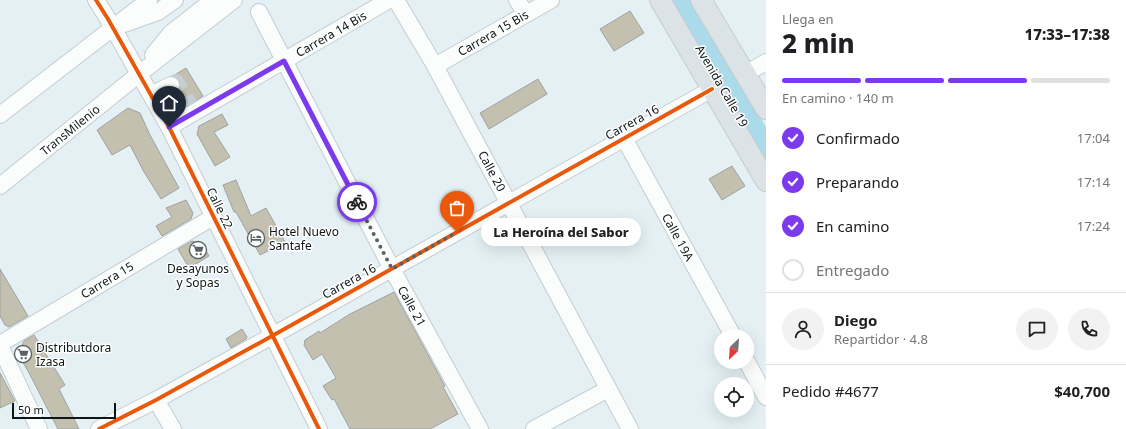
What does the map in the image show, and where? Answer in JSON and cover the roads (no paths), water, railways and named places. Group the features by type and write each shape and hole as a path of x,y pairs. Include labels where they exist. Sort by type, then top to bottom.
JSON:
{"main road":[{"name":"Avenida Calle 19","path":"660,0 766,181"},
{"path":"701,0 766,109"}],"street":[{"name":"Calle 22","path":"96,0 113,27 169,127 319,429"},
{"path":"0,115 149,0"},
{"path":"113,27 158,12 175,0"},
{"name":"TransMilenio","path":"139,74 171,32 213,0"},
{"name":"TransMilenio","path":"0,186 234,0"},
{"name":"Carrera 14 Bis","path":"169,127 193,109 284,61 388,0"},
{"name":"Calle 20","path":"396,0 435,66 630,429"},
{"path":"518,0 526,14"},
{"name":"Carrera 15 Bis","path":"435,66 551,0"},
{"name":"Calle 21","path":"259,12 392,269 480,429"},
{"path":"745,74 766,62"},
{"path":"151,96 171,85"},
{"name":"Carrera 16","path":"99,429 156,400 272,336 712,89"},
{"name":"Calle 19A","path":"624,138 729,329"},
{"name":"Carrera 15","path":"0,345 213,217"},
{"path":"0,345 40,429"},
{"path":"751,369 766,397"},
{"path":"534,429 608,389"},
{"path":"156,400 173,429"}],"tunnel":[{"path":"171,85 176,82 191,106"}],"place":[{"name":"La Heroína del Sabor","path":"457,232"},
{"name":"Hotel Nuevo Santafe","path":"256,238"},
{"name":"Desayunos y Sopas","path":"198,250"},
{"name":"Distributdora Izasa","path":"23,354"}]}
